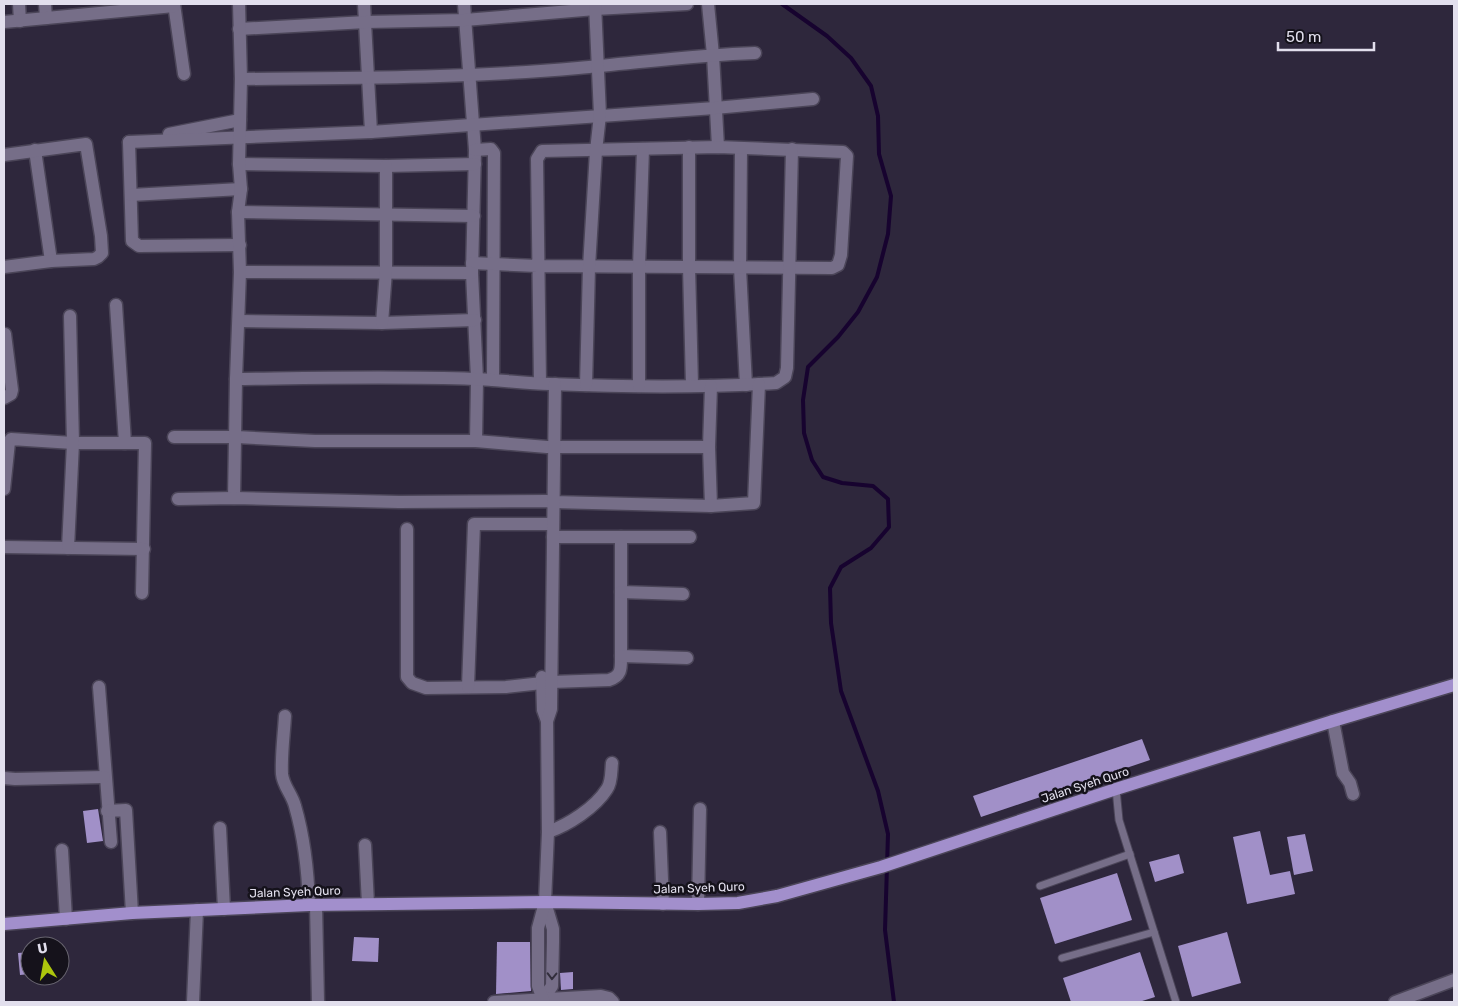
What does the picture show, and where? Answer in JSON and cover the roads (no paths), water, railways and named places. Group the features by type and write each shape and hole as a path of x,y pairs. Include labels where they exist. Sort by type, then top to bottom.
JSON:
{"main road":[{"name":"Jalan Syeh Quro","path":"4,924 132,913 312,905 545,902 738,903 777,896 881,867 1116,788 1454,685"}],"street":[{"path":"19,4 20,21"},
{"path":"45,4 46,18"},
{"path":"234,498 240,272 238,212 240,189 238,164 241,79 240,4"},
{"path":"364,4 372,132"},
{"path":"464,4 475,150 472,268 477,379 476,442"},
{"path":"239,29 366,22 465,20 595,6 687,4"},
{"path":"708,4 718,147"},
{"path":"4,22 46,18 73,10 174,5 184,74"},
{"path":"586,385 589,267 600,115 595,6"},
{"path":"241,79 469,75 580,68 713,54 755,53"},
{"path":"129,142 372,132 715,108 813,98"},
{"path":"129,142 240,120"},
{"path":"129,142 132,241 137,245 240,245"},
{"path":"4,155 86,144 102,253 98,257 4,267"},
{"path":"689,147 689,267 692,385"},
{"path":"240,272 386,271 472,268 493,265 537,266 589,267 832,268 838,265 841,255 848,158 842,152 718,147 596,151 546,150 539,154 537,158 537,266 547,384 550,447 546,683 551,709 548,722 548,832 545,902 538,928 538,986 544,1001"},
{"path":"475,150 491,149 494,153 493,380"},
{"path":"639,386 639,267 642,149"},
{"path":"741,149 740,268 746,385"},
{"path":"236,379 477,379 547,384 639,386 711,386 776,383 785,378 788,368 792,149"},
{"path":"35,150 51,261"},
{"path":"238,164 386,166 475,164"},
{"path":"382,323 386,271 386,166"},
{"path":"131,196 240,189"},
{"path":"238,212 474,216"},
{"path":"116,305 125,443"},
{"path":"68,548 73,443 70,316"},
{"path":"239,320 382,323 475,320"},
{"path":"4,398 11,394 12,390 5,342"},
{"path":"178,499 234,498 399,502 550,501 712,506 754,503 759,384"},
{"path":"711,386 710,447 712,506"},
{"path":"174,437 236,437 315,441 476,442 550,447 710,447"},
{"path":"4,488 8,442 11,439 73,443 145,443 142,593"},
{"path":"468,687 474,524 550,524"},
{"path":"546,683 553,537 550,524"},
{"path":"407,529 407,677 412,683 426,688 506,687 616,678 621,672 621,537"},
{"path":"553,537 690,537"},
{"path":"4,547 144,549"},
{"path":"621,592 683,594"},
{"path":"621,656 687,658"},
{"path":"99,687 110,842"},
{"path":"285,716 282,774 295,804 300,824 312,905 318,1002"},
{"path":"1333,721 1343,773 1350,783 1353,794"},
{"path":"548,832 565,826 607,790 612,763"},
{"path":"4,778 104,777"},
{"path":"698,904 697,865 700,809"},
{"path":"107,811 126,810 132,913"},
{"path":"220,828 224,909"},
{"path":"660,832 663,904"},
{"path":"365,845 368,904"},
{"path":"62,850 66,919"},
{"path":"193,1002 197,910"},
{"path":"1395,1002 1454,980"},
{"path":"494,1002 544,1001 601,996 609,998 613,1002"}],"lane":[{"path":"1116,788 1119,820 1176,1002"},
{"path":"1040,886 1130,854"},
{"path":"1062,958 1154,932"}],"waterway":[{"path":"782,4 827,36 851,58 871,86 878,116 879,154 891,196 888,234 877,277 858,312 838,337 808,367 803,400 804,433 812,460 823,477 842,483 873,486 888,499 889,527 871,548 841,567 830,588 831,623 841,691 878,791 888,834 885,930 894,1002"}]}
